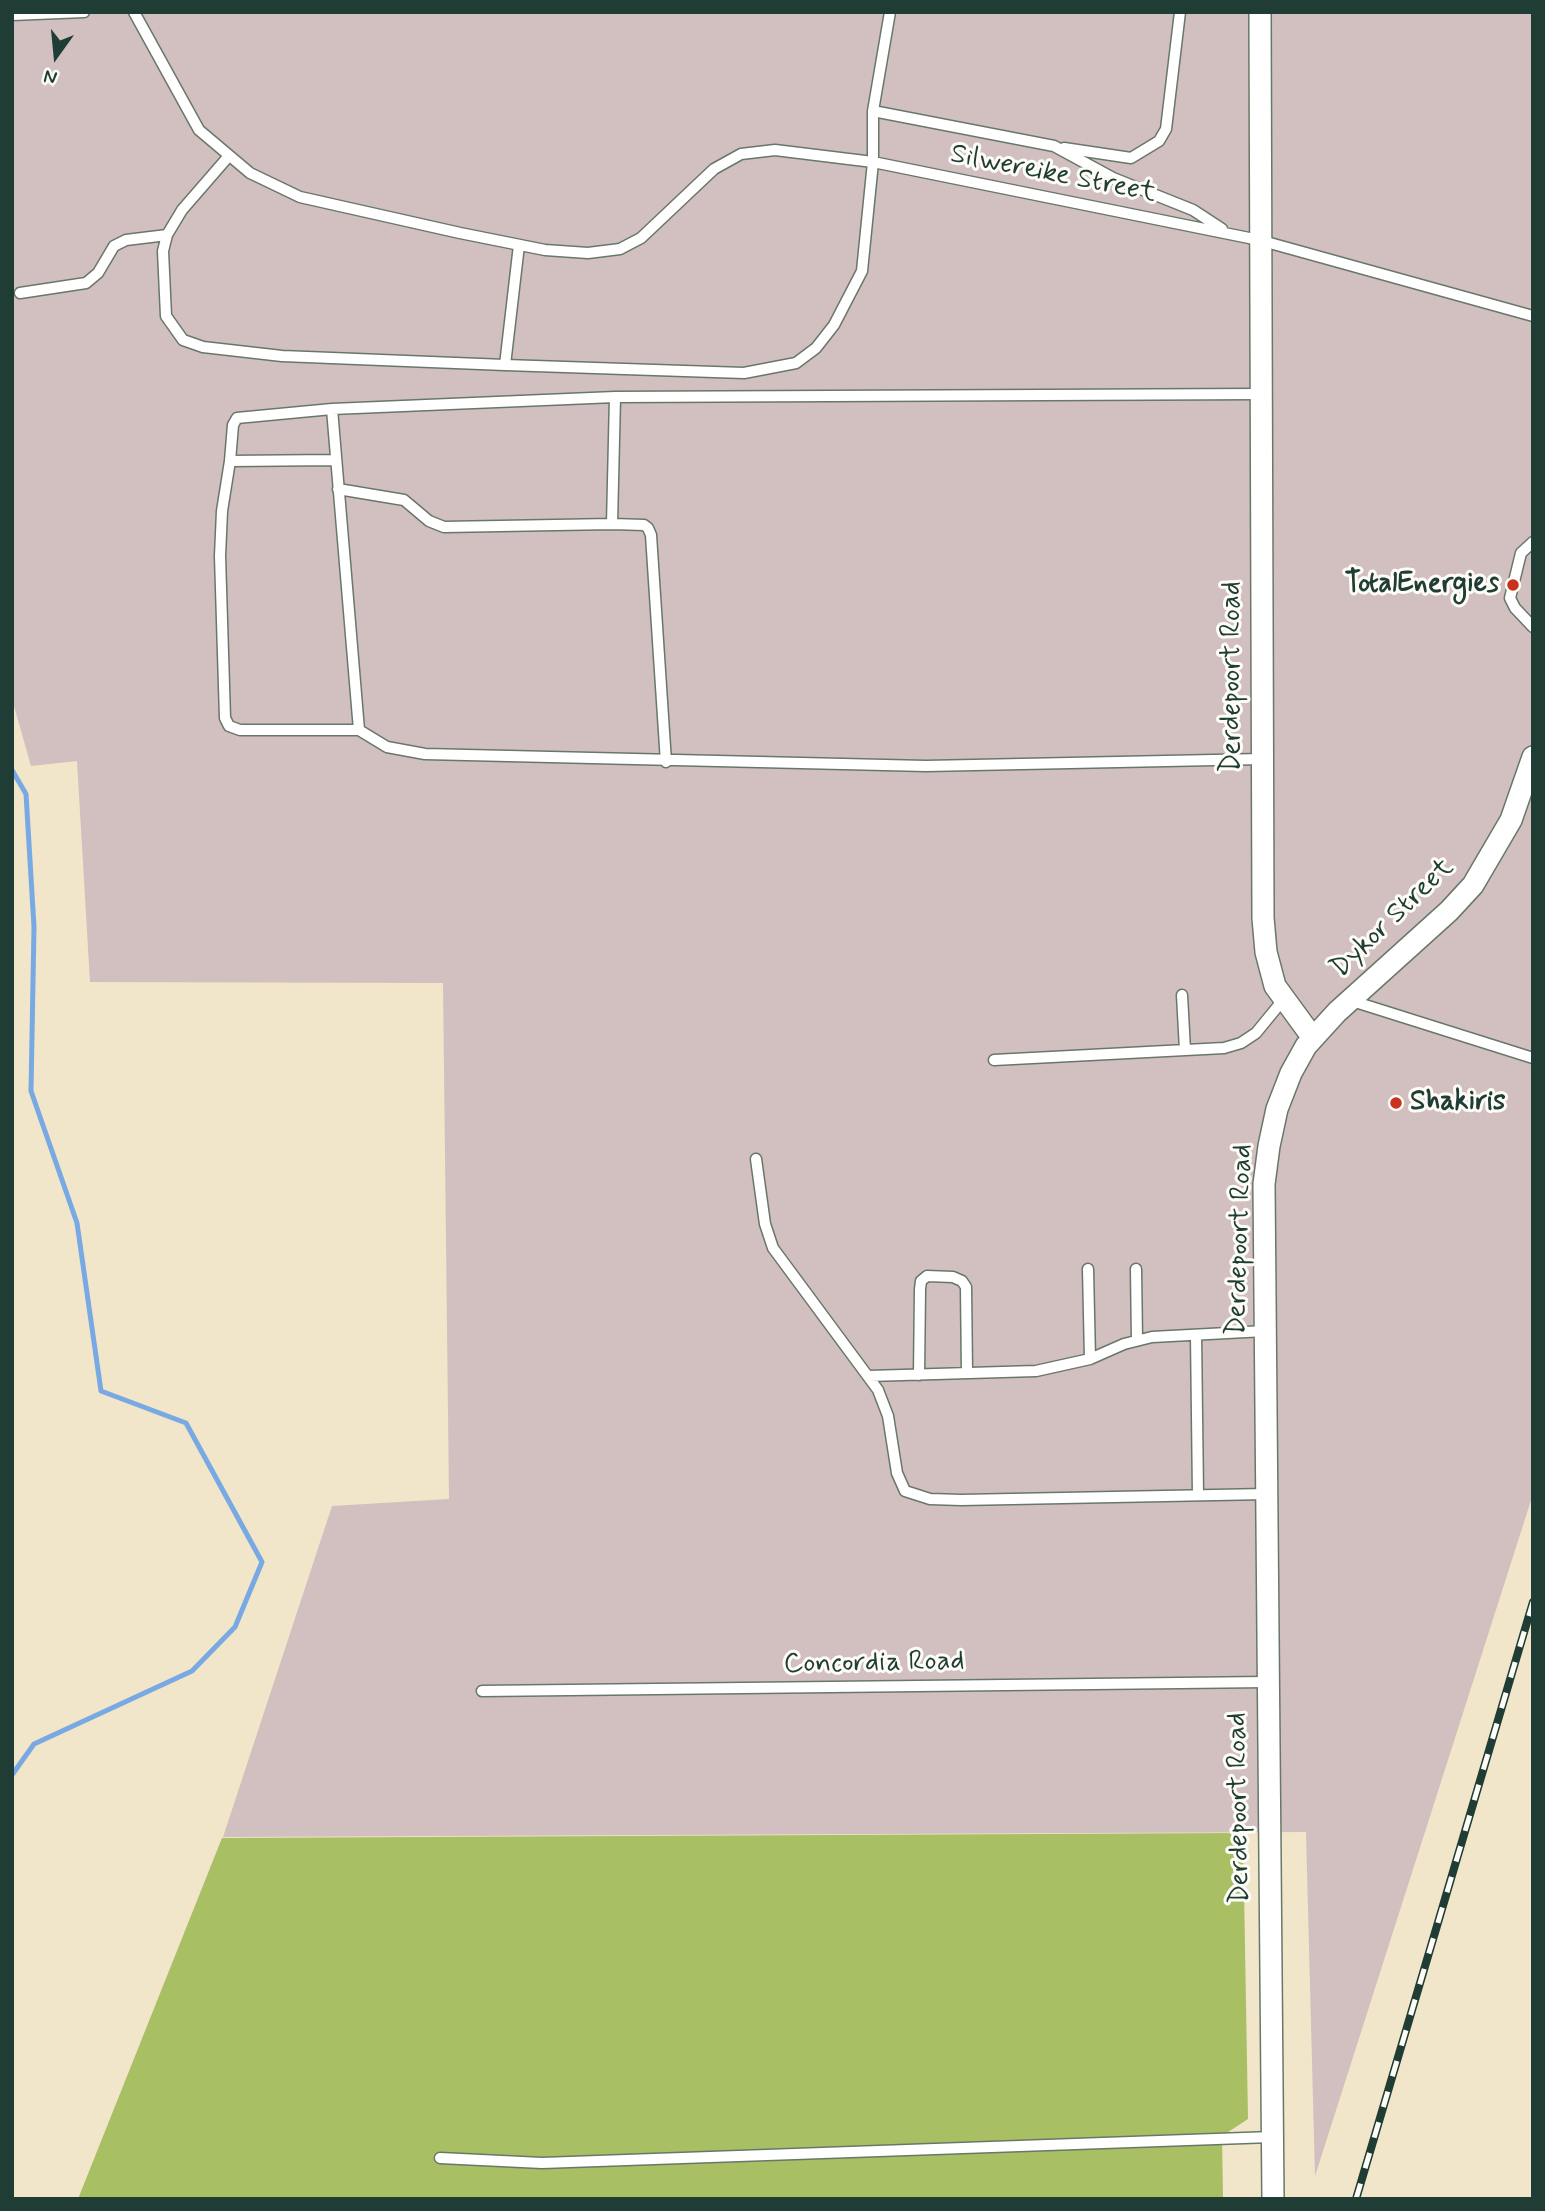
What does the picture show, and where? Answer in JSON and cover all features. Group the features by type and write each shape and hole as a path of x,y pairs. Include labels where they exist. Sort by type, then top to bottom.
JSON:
{"street":[{"name":"Derdepoort Road","path":"1260,12 1263,918 1275,986 1313,1038 1291,1073 1276,1109 1265,1185 1273,2199"},
{"name":"Dykor Street","path":"1313,1038 1349,1000 1449,912 1473,886 1511,820 1533,757"}],"lane":[{"path":"12,15 84,12"},
{"name":"Silwereike Street","path":"134,12 200,130 250,173 300,197 519,245 588,253 621,248 641,237 714,169 741,155 775,150 873,162 1259,240 1533,316"},
{"path":"228,156 183,210 167,235 163,251 166,316 183,340 203,347 282,356 505,365 744,373 796,363 816,348 835,325 862,271 873,162 873,111 890,12"},
{"path":"873,111 1130,158 1158,141 1166,129 1180,12"},
{"path":"1054,146 1113,178 1193,210 1229,234"},
{"path":"20,293 86,283 98,273 114,246 126,240 167,235"},
{"path":"505,365 519,245"},
{"path":"1260,394 615,397 332,409 237,418 233,425 222,511 220,556 225,718 229,726 240,730 359,730 400,752 666,762 926,766 1262,759"},
{"path":"612,524 615,397"},
{"path":"332,409 334,460 359,730"},
{"path":"229,461 334,460"},
{"path":"338,489 404,500 429,521 444,527 644,525 651,534 666,762"},
{"path":"1533,542 1521,553 1510,598 1515,608 1533,627"},
{"path":"1182,995 1185,1050"},
{"path":"994,1060 1185,1050 1241,1043 1256,1033 1283,1000"},
{"path":"1349,1000 1533,1058"},
{"path":"756,1159 765,1224 773,1248 869,1376 884,1401 900,1486 914,1496 961,1500 1266,1494"},
{"path":"1088,1269 1090,1359"},
{"path":"1136,1269 1137,1340"},
{"path":"919,1375 920,1281 927,1276 953,1277 962,1281 966,1287 967,1373"},
{"path":"869,1376 1036,1371 1090,1359 1137,1340 1265,1331"},
{"path":"1196,1335 1198,1495"},
{"name":"Concordia Road","path":"482,1691 1267,1682"},
{"path":"440,2158 542,2163 1272,2137"}],"shaded area":[{"path":"12,12 1533,12 1533,1494 1315,2176 1306,1832 223,1837 332,1506 449,1499 443,983 90,982 77,761 31,766 12,699"}],"green space":[{"path":"1243,1833 1248,2119 1222,2136 1223,2199 78,2199 222,1838"}],"waterway":[{"path":"12,770 26,794 34,927 31,1091 77,1223 101,1391 186,1423 262,1562 235,1627 192,1671 34,1744 12,1775"}],"railway":[{"path":"1356,2199 1533,1602"}],"place":[{"name":"TotalEnergies","path":"1513,585"},
{"name":"Shakiris","path":"1396,1103"}]}
